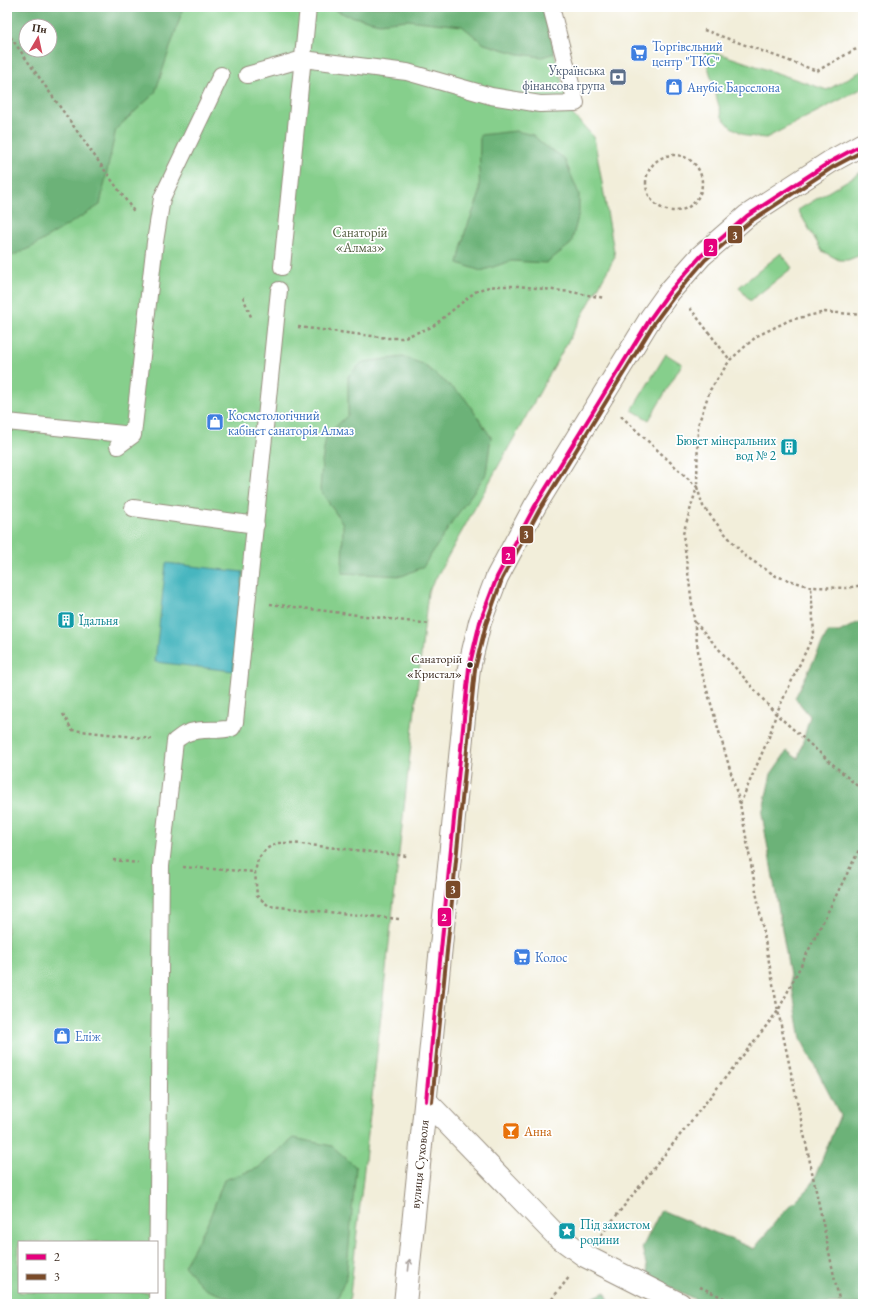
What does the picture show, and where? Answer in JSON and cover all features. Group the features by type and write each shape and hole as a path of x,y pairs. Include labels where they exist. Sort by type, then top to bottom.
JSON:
{"street":[{"name":"вулиця Суховоля","path":"405,1304 469,668 480,622 497,577 535,506 650,319 670,291 701,256 748,216 830,162 863,144"},
{"path":"426,1101 556,1235 585,1256 680,1304"}],"lane":[{"path":"282,267 308,7"},
{"path":"247,75 303,59 407,72 491,96 540,104 576,103 551,7"},
{"path":"118,446 133,435 155,242 162,198 221,75"},
{"path":"158,1241 161,866 175,742 185,734 203,730 222,731 232,728 235,722 280,290"},
{"path":"7,422 133,435"},
{"path":"133,508 256,525"},
{"path":"157,1293 157,1304"}],"path":[{"path":"704,30 817,71 854,50 863,48"},
{"path":"7,32 155,242"},
{"path":"673,155 684,156 694,162 700,172 702,182 700,193 694,202 685,209 674,211 664,209 654,203 648,194 645,184 647,173 653,163 662,157 673,155"},
{"path":"276,324 388,338 402,338 432,327 475,292 484,288 497,286 518,286 571,292 605,298"},
{"path":"686,303 730,360"},
{"path":"840,1304 778,1011 740,804 700,666 683,534 697,486 698,425 710,390 730,360 757,336 790,320 825,312 863,315"},
{"path":"620,415 697,486 703,506 745,556 776,576 811,587 847,588 863,585"},
{"path":"740,804 769,737 776,714 814,634 811,587"},
{"path":"248,601 430,624"},
{"path":"694,621 776,714 863,791"},
{"path":"63,714 72,730 175,742"},
{"path":"548,1304 778,1011 863,842"},
{"path":"399,919 269,906 257,896 254,872 258,859 266,849 277,843 292,843 407,856"},
{"path":"161,866 254,872"}],"green space":[{"name":"Санаторій «Алмаз»","path":"7,7 542,7 565,93 573,115 594,137 615,257 428,592 349,1304 7,1304"},
{"path":"7,7 181,7 182,12 155,93 116,129 100,205 32,247 7,258"},
{"path":"329,7 542,7 555,53 542,57 519,54 484,44 462,26 407,20 379,23 346,15"},
{"path":"703,48 827,90 863,70 863,88 766,138 747,136 731,127 722,117"},
{"path":"516,131 533,135 544,145 564,158 579,194 579,213 571,244 546,263 511,261 481,271 458,263 465,232 479,196 480,135"},
{"path":"863,171 863,254 848,260 839,260 822,251 798,210"},
{"path":"781,253 792,268 750,301 739,287"},
{"path":"666,354 682,364 649,420 632,410"},
{"path":"403,357 423,364 464,397 491,437 486,474 423,567 402,576 342,573 343,524 320,490 326,436 348,415 348,376 363,362"},
{"path":"863,620 863,806 861,808 863,816 863,1304 704,1304 649,1276 642,1248 661,1210 754,1249 780,1216 812,1184 840,1115 801,1039 762,814 771,774 787,751 798,759 810,716 795,698 828,632 839,632"},
{"path":"294,1138 332,1146 356,1167 346,1278 335,1304 245,1304 205,1289 184,1266 208,1222 224,1180 258,1168"},
{"path":"605,1292 611,1304 580,1304"}],"water":[{"path":"166,563 243,572 233,671 155,662"}],"transit line":[{"name":"2","path":"426,1101 469,668 480,622 497,577 535,506 650,319 670,291 701,256 747,216 830,162 863,144"},
{"name":"3","path":"432,1102 475,669 486,624 502,579 540,509 655,322 675,295 705,260 751,221 833,167 863,151"}],"place":[{"name":"Торгівельний центр \"ТКС\"","path":"639,53"},
{"name":"Українська фінансова група","path":"618,77"},
{"name":"Анубіс Барселона","path":"674,87"},
{"name":"Косметологічний кабінет санаторія Алмаз","path":"215,422"},
{"name":"Бювет мінеральних вод № 2","path":"789,447"},
{"name":"Їдальня","path":"66,620"},
{"name":"Санаторій «Кристал»","path":"470,665"},
{"name":"Колос","path":"522,957"},
{"name":"Еліж","path":"62,1036"},
{"name":"Анна","path":"511,1131"},
{"name":"Під захистом родини","path":"567,1231"}]}
